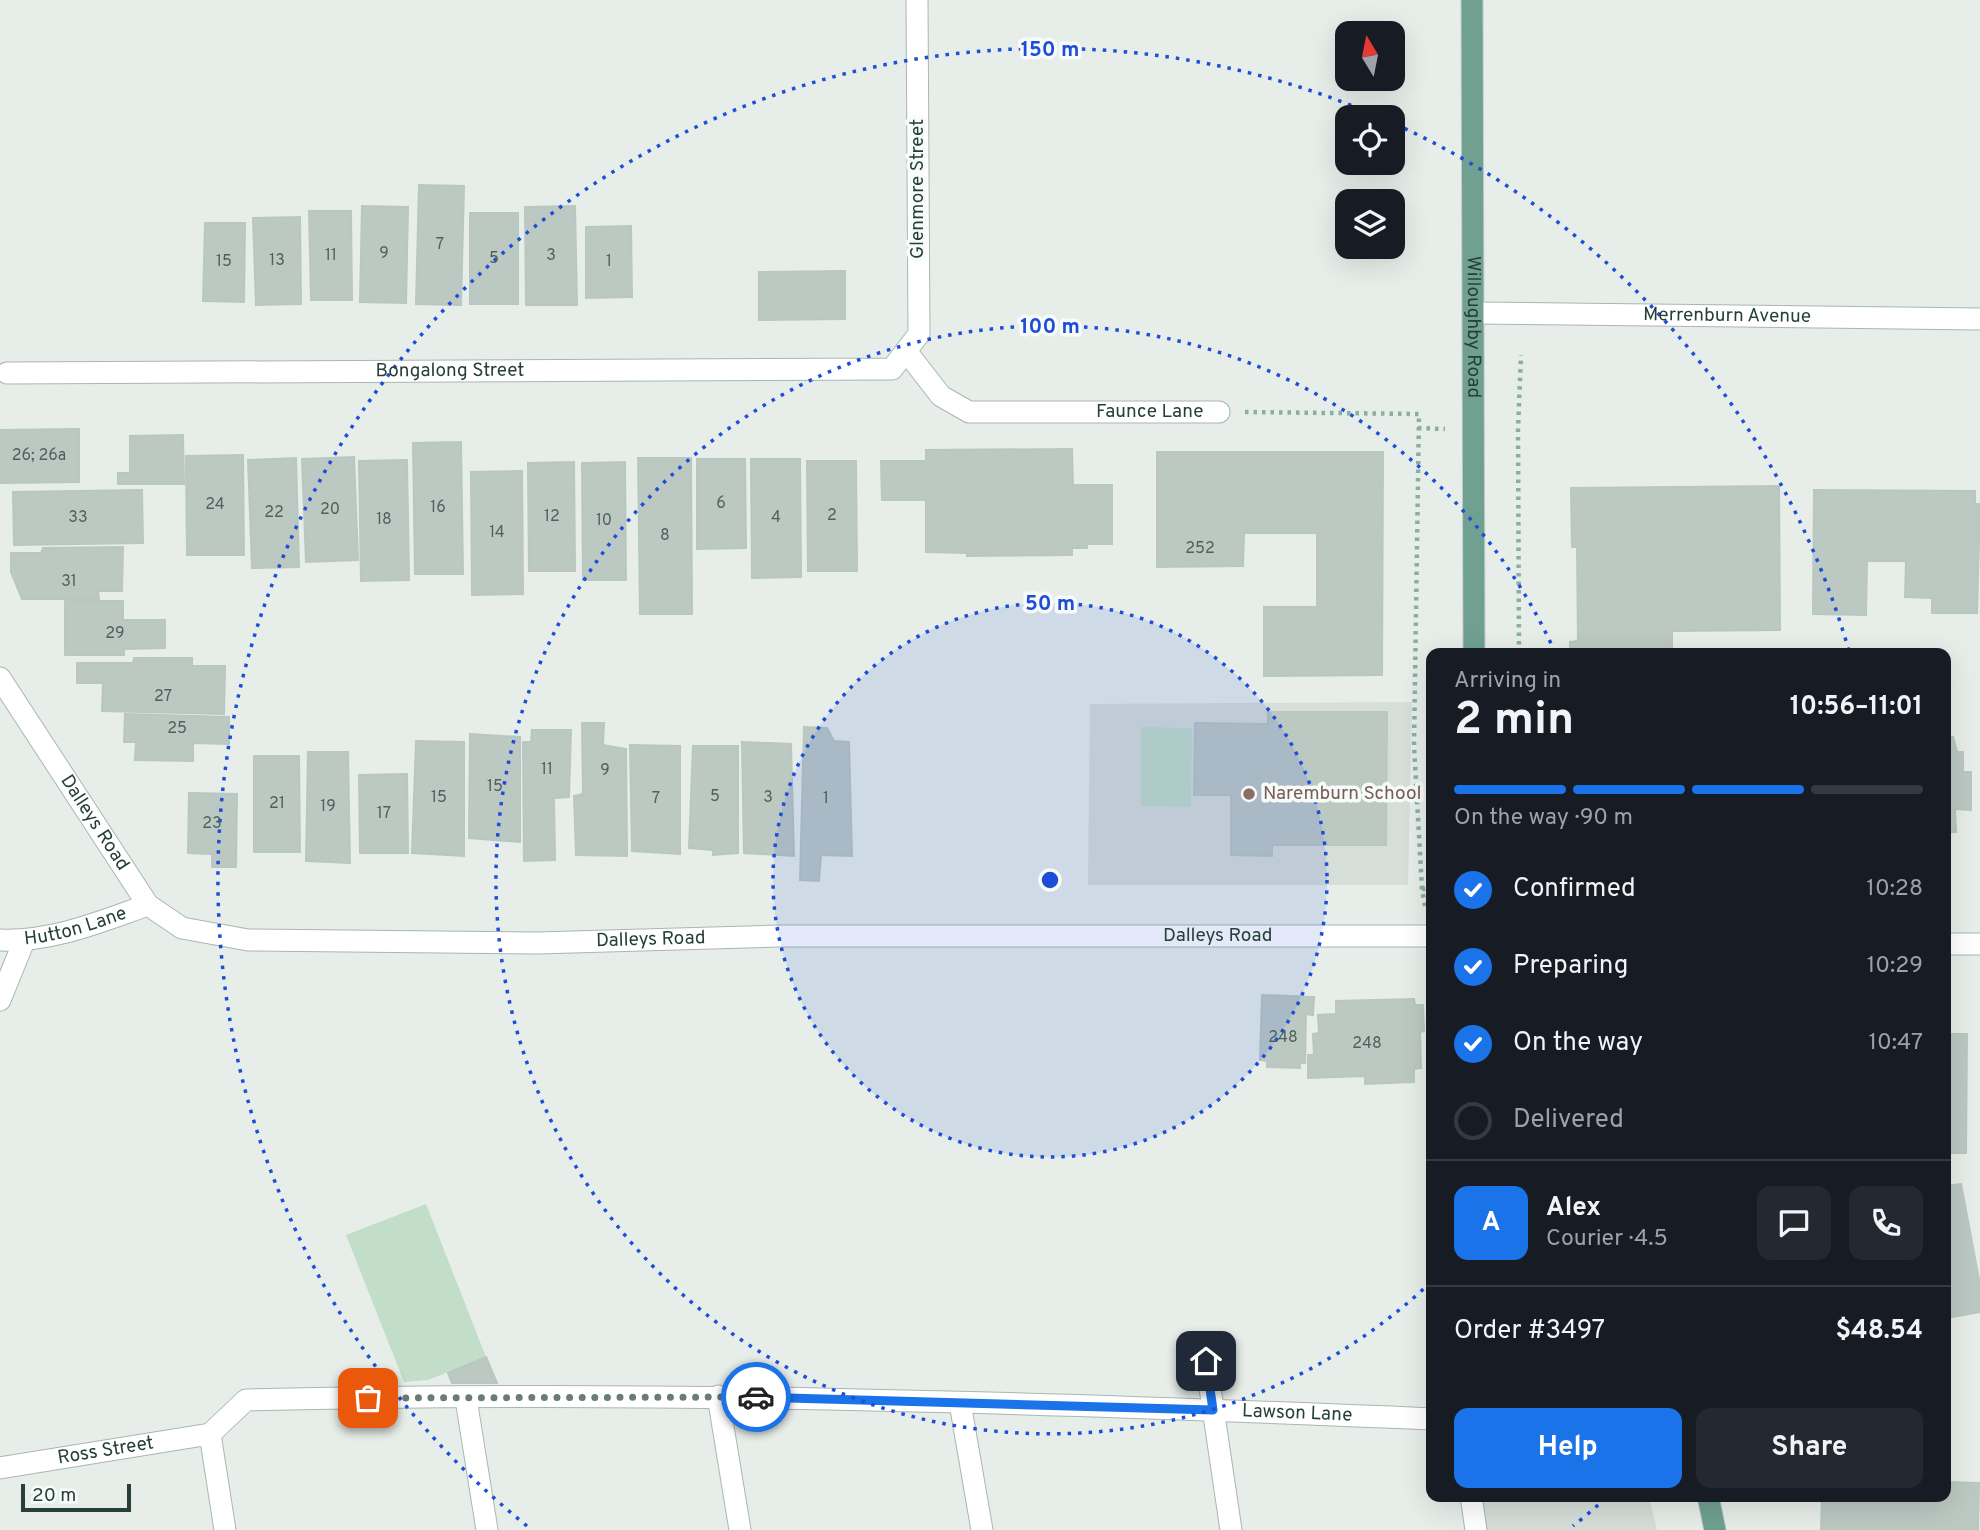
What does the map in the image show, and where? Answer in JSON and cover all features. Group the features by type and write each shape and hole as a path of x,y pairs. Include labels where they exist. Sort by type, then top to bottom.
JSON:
{"main road":[{"name":"Willoughby Road","path":"1472,0 1474,648"},
{"path":"1708,1502 1715,1530"}],"street":[{"name":"Glenmore Street","path":"892,369 919,334 917,0"},
{"name":"Merrenburn Avenue","path":"1475,313 1980,319"},
{"name":"Faunce Lane","path":"906,351 941,396 969,412 1219,412"},
{"name":"Bongalong Street","path":"7,373 892,369"},
{"name":"Dalleys Road","path":"0,678 148,905 182,928 248,940 538,943 778,936 1426,936"},
{"name":"Hutton Lane","path":"0,940 24,941 61,936 148,905"},
{"path":"0,1000 24,941"},
{"path":"1951,944 1980,944"},
{"path":"1206,1361 1231,1530"},
{"path":"718,1396 740,1530"},
{"name":"Lawson Lane","path":"210,1434 246,1399 718,1396 1426,1419"},
{"path":"466,1399 487,1530"},
{"path":"960,1403 982,1530"},
{"path":"210,1434 225,1530"},
{"name":"Ross Street","path":"0,1468 210,1434"},
{"path":"1472,1502 1476,1530"}],"path":[{"path":"1519,648 1518,429 1521,355"},
{"name":"Faunce Lane","path":"1219,412 1419,414 1418,428"},
{"path":"1423,899 1414,746 1418,428 1436,429"},
{"path":"1509,430 1518,429"},
{"path":"1422,889 1426,889"}],"shaded area":[{"name":"Naremburn School","path":"1412,702 1408,885 1088,885 1090,704"},
{"path":"1481,1502 1650,1502 1657,1530 1485,1530"}],"green space":[{"path":"1141,727 1192,728 1191,807 1141,806"},
{"path":"426,1204 486,1357 428,1380 404,1382 346,1235"}],"building":[{"path":"419,185 464,186 461,305 416,304"},
{"path":"362,206 408,207 406,303 360,302"},
{"path":"575,206 577,305 526,305 525,207"},
{"path":"309,211 351,211 352,300 311,300"},
{"path":"470,213 518,213 518,304 470,304"},
{"path":"300,217 301,304 256,305 253,218"},
{"path":"205,223 245,223 244,302 203,301"},
{"path":"631,226 632,297 586,298 586,227"},
{"path":"845,271 845,319 759,320 759,272"},
{"path":"79,429 79,482 0,483 0,430"},
{"path":"183,435 184,484 118,484 118,473 130,473 130,436"},
{"path":"461,442 463,574 415,574 413,443"},
{"path":"1072,449 1073,485 1112,485 1112,544 1087,544 1087,548 1072,548 1072,555 967,556 967,553 926,552 926,500 882,500 881,461 926,461 926,450"},
{"path":"1157,452 1383,452 1382,675 1264,676 1264,607 1317,607 1317,533 1244,533 1243,566 1157,567"},
{"path":"243,455 244,555 187,555 186,456"},
{"path":"354,457 358,560 306,562 302,459"},
{"path":"296,458 299,567 252,568 248,460"},
{"path":"638,458 691,458 692,614 640,614"},
{"path":"697,459 745,459 746,548 697,549"},
{"path":"751,459 800,459 801,577 752,578"},
{"path":"407,460 409,580 361,581 359,461"},
{"path":"807,461 856,461 857,571 808,571"},
{"path":"574,462 575,571 529,571 528,463"},
{"path":"625,462 626,580 583,580 582,463"},
{"path":"522,471 523,594 472,595 471,472"},
{"path":"1779,486 1780,630 1672,631 1672,648 1570,648 1570,642 1578,641 1577,547 1572,547 1571,488"},
{"path":"142,490 143,543 14,545 13,492"},
{"path":"1814,490 1975,491 1975,504 1980,504 1977,613 1932,613 1932,598 1905,597 1906,561 1867,561 1866,615 1813,614"},
{"path":"123,547 122,591 98,591 99,599 22,599 11,572 11,553 41,553 43,548"},
{"path":"65,601 123,601 123,620 165,620 165,648 124,649 124,655 65,655"},
{"path":"134,658 192,658 192,666 225,666 224,714 102,711 103,683 77,683 77,663 133,663"},
{"path":"1268,712 1387,712 1386,845 1272,845 1272,856 1231,855 1231,795 1194,795 1195,723 1268,724"},
{"path":"125,714 229,717 229,744 193,743 193,761 135,760 136,742 124,742"},
{"path":"582,723 604,723 603,745 626,749 627,856 576,855 574,796 583,794"},
{"path":"804,727 827,728 834,741 849,742 852,856 821,855 819,881 800,880"},
{"path":"532,730 571,730 569,797 554,798 555,860 524,861 523,742 531,742"},
{"path":"470,734 520,737 520,842 469,838"},
{"path":"1951,737 1957,752 1963,752 1963,772 1971,772 1971,810 1955,809 1956,832 1951,832"},
{"path":"416,741 464,742 464,856 412,853"},
{"path":"742,742 791,744 794,856 744,853"},
{"path":"630,745 680,746 680,854 632,851"},
{"path":"693,746 738,746 738,853 713,855 713,850 689,848"},
{"path":"308,752 348,752 350,863 306,861"},
{"path":"254,756 299,756 300,852 254,852"},
{"path":"407,774 408,853 360,853 359,775"},
{"path":"189,793 237,794 236,867 212,867 212,854 188,853"},
{"path":"1262,995 1314,997 1313,1015 1306,1014 1305,1063 1300,1063 1300,1068 1267,1067 1267,1061 1260,1060"},
{"path":"1414,999 1415,1005 1423,1005 1424,1031 1420,1032 1421,1068 1414,1069 1414,1082 1365,1084 1365,1076 1308,1078 1308,1055 1314,1055 1313,1034 1319,1033 1318,1015 1336,1014 1336,1001"},
{"path":"1951,1034 1967,1034 1966,1153 1951,1153"},
{"path":"1961,1184 1980,1285 1980,1312 1951,1317 1951,1185"},
{"path":"486,1357 497,1383 452,1383 448,1373"},
{"path":"1951,1482 1979,1483 1978,1530 1821,1530 1822,1502 1951,1502"}],"way so far":[{"path":"368,1398 756,1397"}],"place":[{"name":"Naremburn School","path":"1249,794"}],"route":[{"path":"756,1397 1213,1410 1206,1361"}]}
